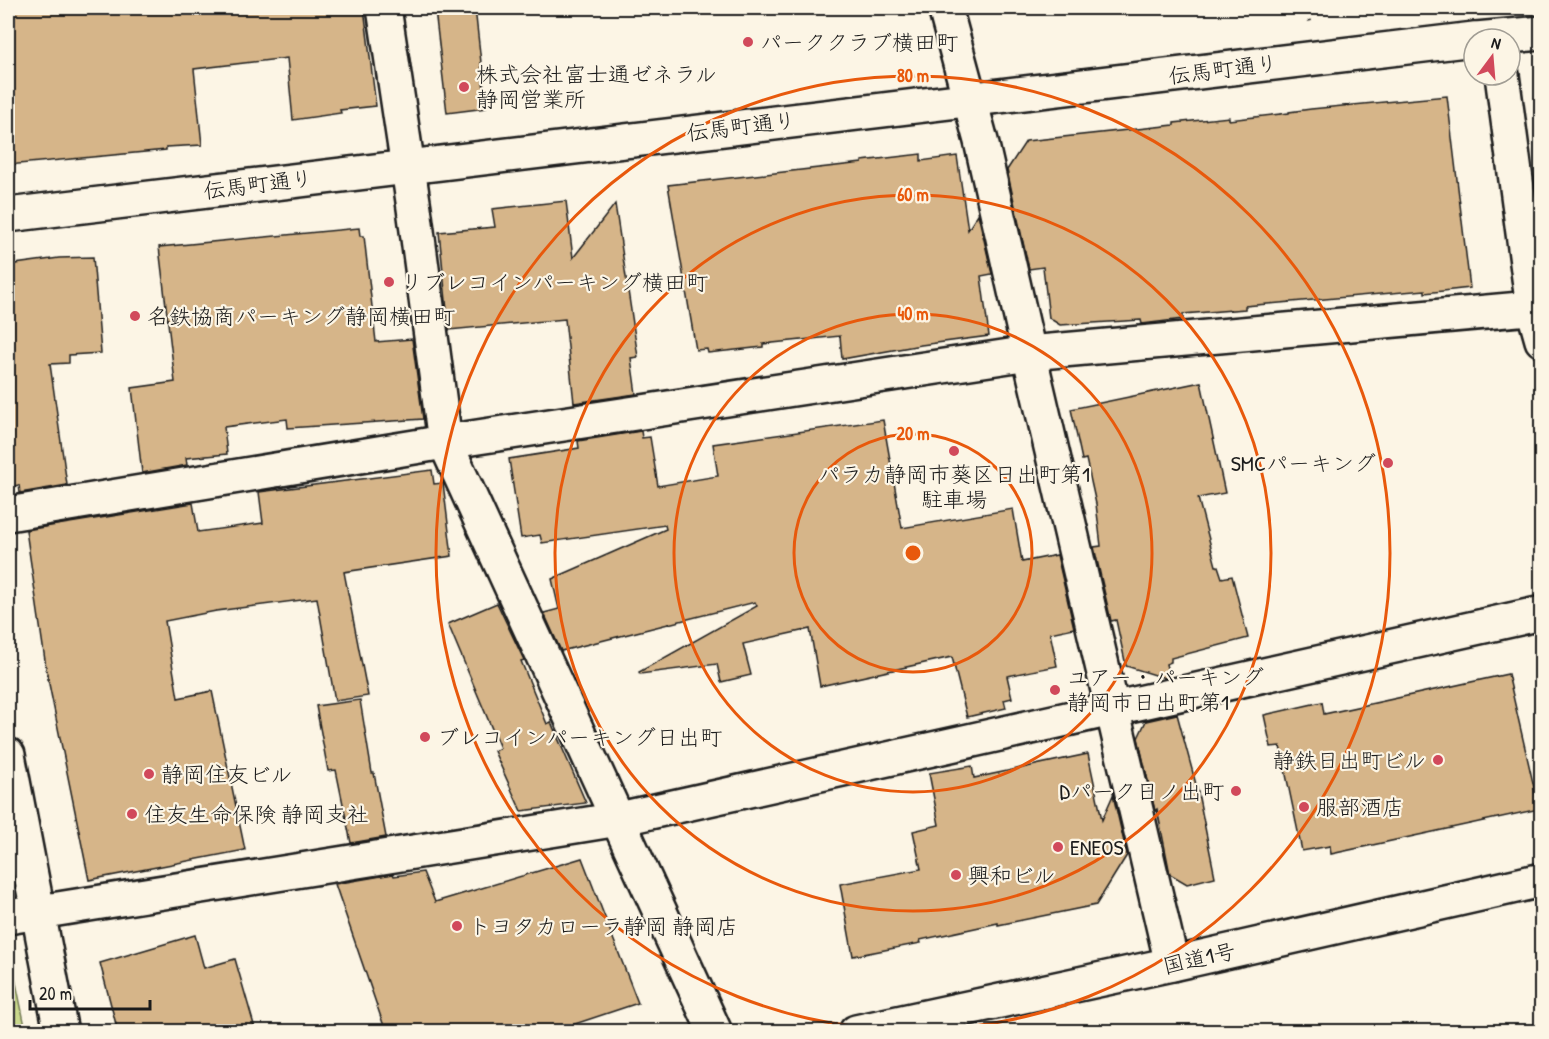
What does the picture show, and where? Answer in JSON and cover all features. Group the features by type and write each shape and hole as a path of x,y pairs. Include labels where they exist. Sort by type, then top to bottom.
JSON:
{"main road":[{"path":"384,8 445,442 715,1032"},
{"path":"945,8 971,99 1172,964"},
{"name":"伝馬町通り","path":"1522,35 1542,33"},
{"name":"伝馬町通り","path":"8,215 1462,41"},
{"path":"1504,87 1542,340"},
{"path":"8,514 445,442 1029,353 1537,307"},
{"path":"23,915 619,819 1542,613"},
{"path":"8,754 23,915 61,1032"},
{"name":"国道1号","path":"856,1032 1172,964 1542,880"}],"green space":[{"path":"8,962 14,973 26,1031 8,1031"}],"building":[{"path":"8,8 364,8 376,106 340,110 341,113 293,120 287,58 194,69 202,145 8,165"},
{"path":"475,8 486,108 447,113 435,10"},
{"path":"1447,96 1470,288 1245,306 1245,309 1183,314 1183,319 1142,324 1141,320 1060,325 1049,318 1043,267 1029,269 1007,170 1026,141 1229,117 1229,120 1311,109"},
{"path":"921,154 921,161 957,156 968,230 978,214 992,274 981,276 989,336 842,359 840,336 763,344 763,347 708,353 707,349 696,350 668,185"},
{"path":"566,201 573,258 615,204 638,357 631,358 636,394 574,403 565,319 449,330 439,232 495,227 492,209"},
{"path":"359,228 360,236 364,236 376,342 412,339 423,419 288,428 287,419 224,427 227,454 186,458 187,465 142,473 132,388 175,382 159,247"},
{"path":"93,257 101,353 69,355 69,363 50,364 67,485 20,493 19,485 14,486 8,437 8,265 59,258"},
{"path":"1201,382 1225,493 1198,498 1216,566 1222,578 1232,576 1248,638 1171,658 1171,662 1166,664 1169,677 1165,678 1126,666 1116,620 1111,621 1094,547 1101,546 1096,504 1086,459 1082,460 1071,409"},
{"path":"883,420 902,528 1013,509 1022,562 1057,555 1074,628 1050,633 1057,666 1007,676 1012,698 1004,700 1006,708 967,717 952,657 820,686 810,629 743,644 751,675 721,682 717,664 640,674 639,672 757,606 755,602 561,651 544,613 559,609 552,579 666,529 665,525 542,543 540,535 521,538 509,459 579,448 578,441 641,431 642,438 650,437 658,486 718,476 713,444"},
{"path":"432,470 434,484 443,483 452,556 344,572 368,696 335,701 317,598 216,611 165,621 178,698 212,691 245,850 89,880 47,674 26,530 193,503 198,532 263,523 259,492"},
{"path":"497,603 524,660 521,661 547,724 551,722 586,803 521,811 494,751 500,748 448,624"},
{"name":"静鉄日出町ビル","path":"1508,674 1539,809 1331,854 1330,846 1302,851 1280,746 1271,747 1264,715 1322,702 1324,714"},
{"path":"360,700 372,773 374,773 386,837 351,843 336,770 328,771 316,706"},
{"path":"1177,714 1197,788 1215,877 1187,884 1170,874 1157,809 1155,811 1138,738 1146,721"},
{"path":"1088,754 1102,820 1113,795 1127,855 1096,905 998,925 998,923 920,940 921,943 853,956 840,884 921,869 913,831 939,825 929,773 972,766 974,778"},
{"name":"トヨタカローラ静岡 静岡店","path":"582,858 638,1003 551,1032 386,1032 335,884 393,874 394,876 423,872 435,902"},
{"path":"195,935 204,968 235,959 256,1032 118,1032 100,963"}],"place":[{"name":"パーククラブ横田町","path":"748,42"},
{"name":"株式会社富士通ゼネラル 静岡営業所","path":"464,87"},
{"name":"リブレコインパーキング横田町","path":"389,282"},
{"name":"名鉄協商パーキング静岡横田町","path":"135,316"},
{"name":"パラカ静岡市葵区日出町第1 駐車場","path":"954,451"},
{"name":"SMCパーキング","path":"1388,463"},
{"name":"ユアー・パーキング 静岡市日出町第1","path":"1055,690"},
{"name":"ブレコインパーキング日出町","path":"425,737"},
{"name":"静鉄日出町ビル","path":"1438,760"},
{"name":"静岡住友ビル","path":"149,774"},
{"name":"Dパーク日ノ出町","path":"1236,791"},
{"name":"服部酒店","path":"1304,807"},
{"name":"住友生命保険 静岡支社","path":"132,814"},
{"name":"ENEOS","path":"1058,847"},
{"name":"興和ビル","path":"956,875"},
{"name":"トヨタカローラ静岡 静岡店","path":"457,926"}]}
